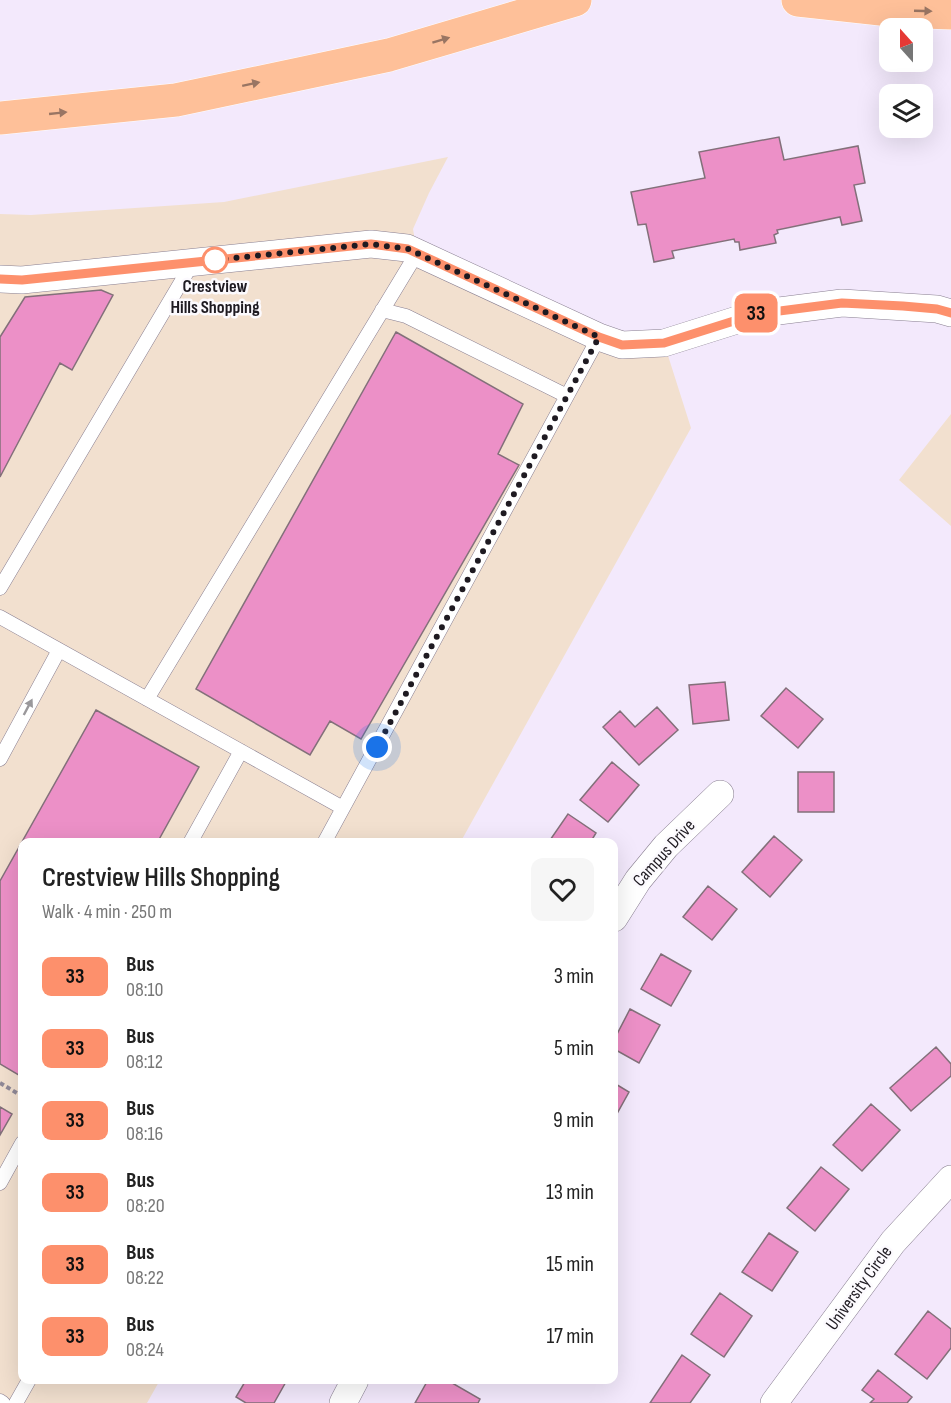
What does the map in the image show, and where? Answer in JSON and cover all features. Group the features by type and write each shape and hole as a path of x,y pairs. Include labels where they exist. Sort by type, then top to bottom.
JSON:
{"highway":[{"path":"0,118 187,98 389,55 575,0"},
{"path":"800,1 951,13"}],"street":[{"path":"0,279 22,280 371,244 408,249 599,337 622,345 664,343 756,314 842,303 937,309 951,313"},
{"name":"Campus Drive","path":"618,912 638,880 666,846 720,794"},
{"name":"University Circle","path":"774,1403 893,1242 951,1179"},
{"path":"343,1403 353,1384"}],"lane":[{"path":"147,699 417,253"},
{"path":"0,588 193,262"},
{"path":"382,310 406,316 567,396"},
{"path":"327,838 599,337"},
{"path":"0,617 343,808"},
{"path":"0,759 59,650"},
{"path":"193,838 241,751"},
{"path":"0,1183 18,1150"},
{"path":"16,1403 27,1384"}],"path":[{"path":"0,1083 18,1094"}],"shaded area":[{"path":"448,157 413,229 417,253 599,337 664,343 691,428 463,838 18,838 18,1384 158,1384 147,1403 0,1403 0,214 31,215 224,202"},
{"path":"951,414 951,526 899,480"}],"building":[{"path":"779,137 784,160 858,146 865,183 854,185 862,221 842,225 840,217 777,230 778,233 774,235 776,243 740,250 739,242 735,242 734,239 672,251 674,258 654,262 646,224 638,225 631,192 705,178 699,152"},
{"path":"101,290 113,295 72,370 60,363 0,477 0,337 25,297"},
{"path":"396,332 523,404 498,454 519,465 361,739 330,721 310,755 196,689"},
{"path":"725,682 729,720 693,724 689,685"},
{"path":"786,688 823,719 798,748 761,716"},
{"path":"657,707 678,730 639,765 603,727 620,711 635,727"},
{"path":"96,710 199,767 160,838 24,838"},
{"path":"612,762 639,785 608,822 580,800"},
{"path":"798,772 834,772 834,812 798,812"},
{"path":"568,814 596,833 593,838 551,838"},
{"path":"774,836 802,860 770,897 742,872"},
{"path":"18,849 18,1075 0,1064 0,881"},
{"path":"708,886 737,909 712,940 683,917"},
{"path":"661,954 691,971 671,1006 641,989"},
{"path":"630,1009 660,1025 639,1063 618,1051 618,1032"},
{"path":"936,1047 951,1064 951,1076 911,1111 890,1088"},
{"path":"618,1085 629,1092 618,1112"},
{"path":"871,1104 900,1130 862,1171 833,1145"},
{"path":"0,1107 12,1114 0,1135"},
{"path":"821,1167 849,1189 815,1231 787,1208"},
{"path":"769,1233 798,1252 772,1291 742,1272"},
{"path":"720,1293 752,1316 724,1357 691,1334"},
{"path":"928,1311 951,1329 951,1348 927,1379 895,1354"},
{"path":"682,1355 710,1375 690,1403 650,1403"},
{"path":"878,1370 912,1397 907,1403 870,1403 874,1399 862,1390"},
{"path":"244,1384 285,1384 274,1403 246,1403 236,1397"},
{"path":"426,1384 454,1384 480,1399 478,1403 415,1403"}],"bus line":[{"name":"33","path":"0,279 22,280 371,244 408,249 599,337 622,345 664,343 756,314 805,306 842,303 886,304 937,309 951,313"}],"place":[{"name":"Crestview Hills Shopping","path":"215,260"}],"route":[{"path":"215,260 371,244 408,249 599,337 377,747"}]}
